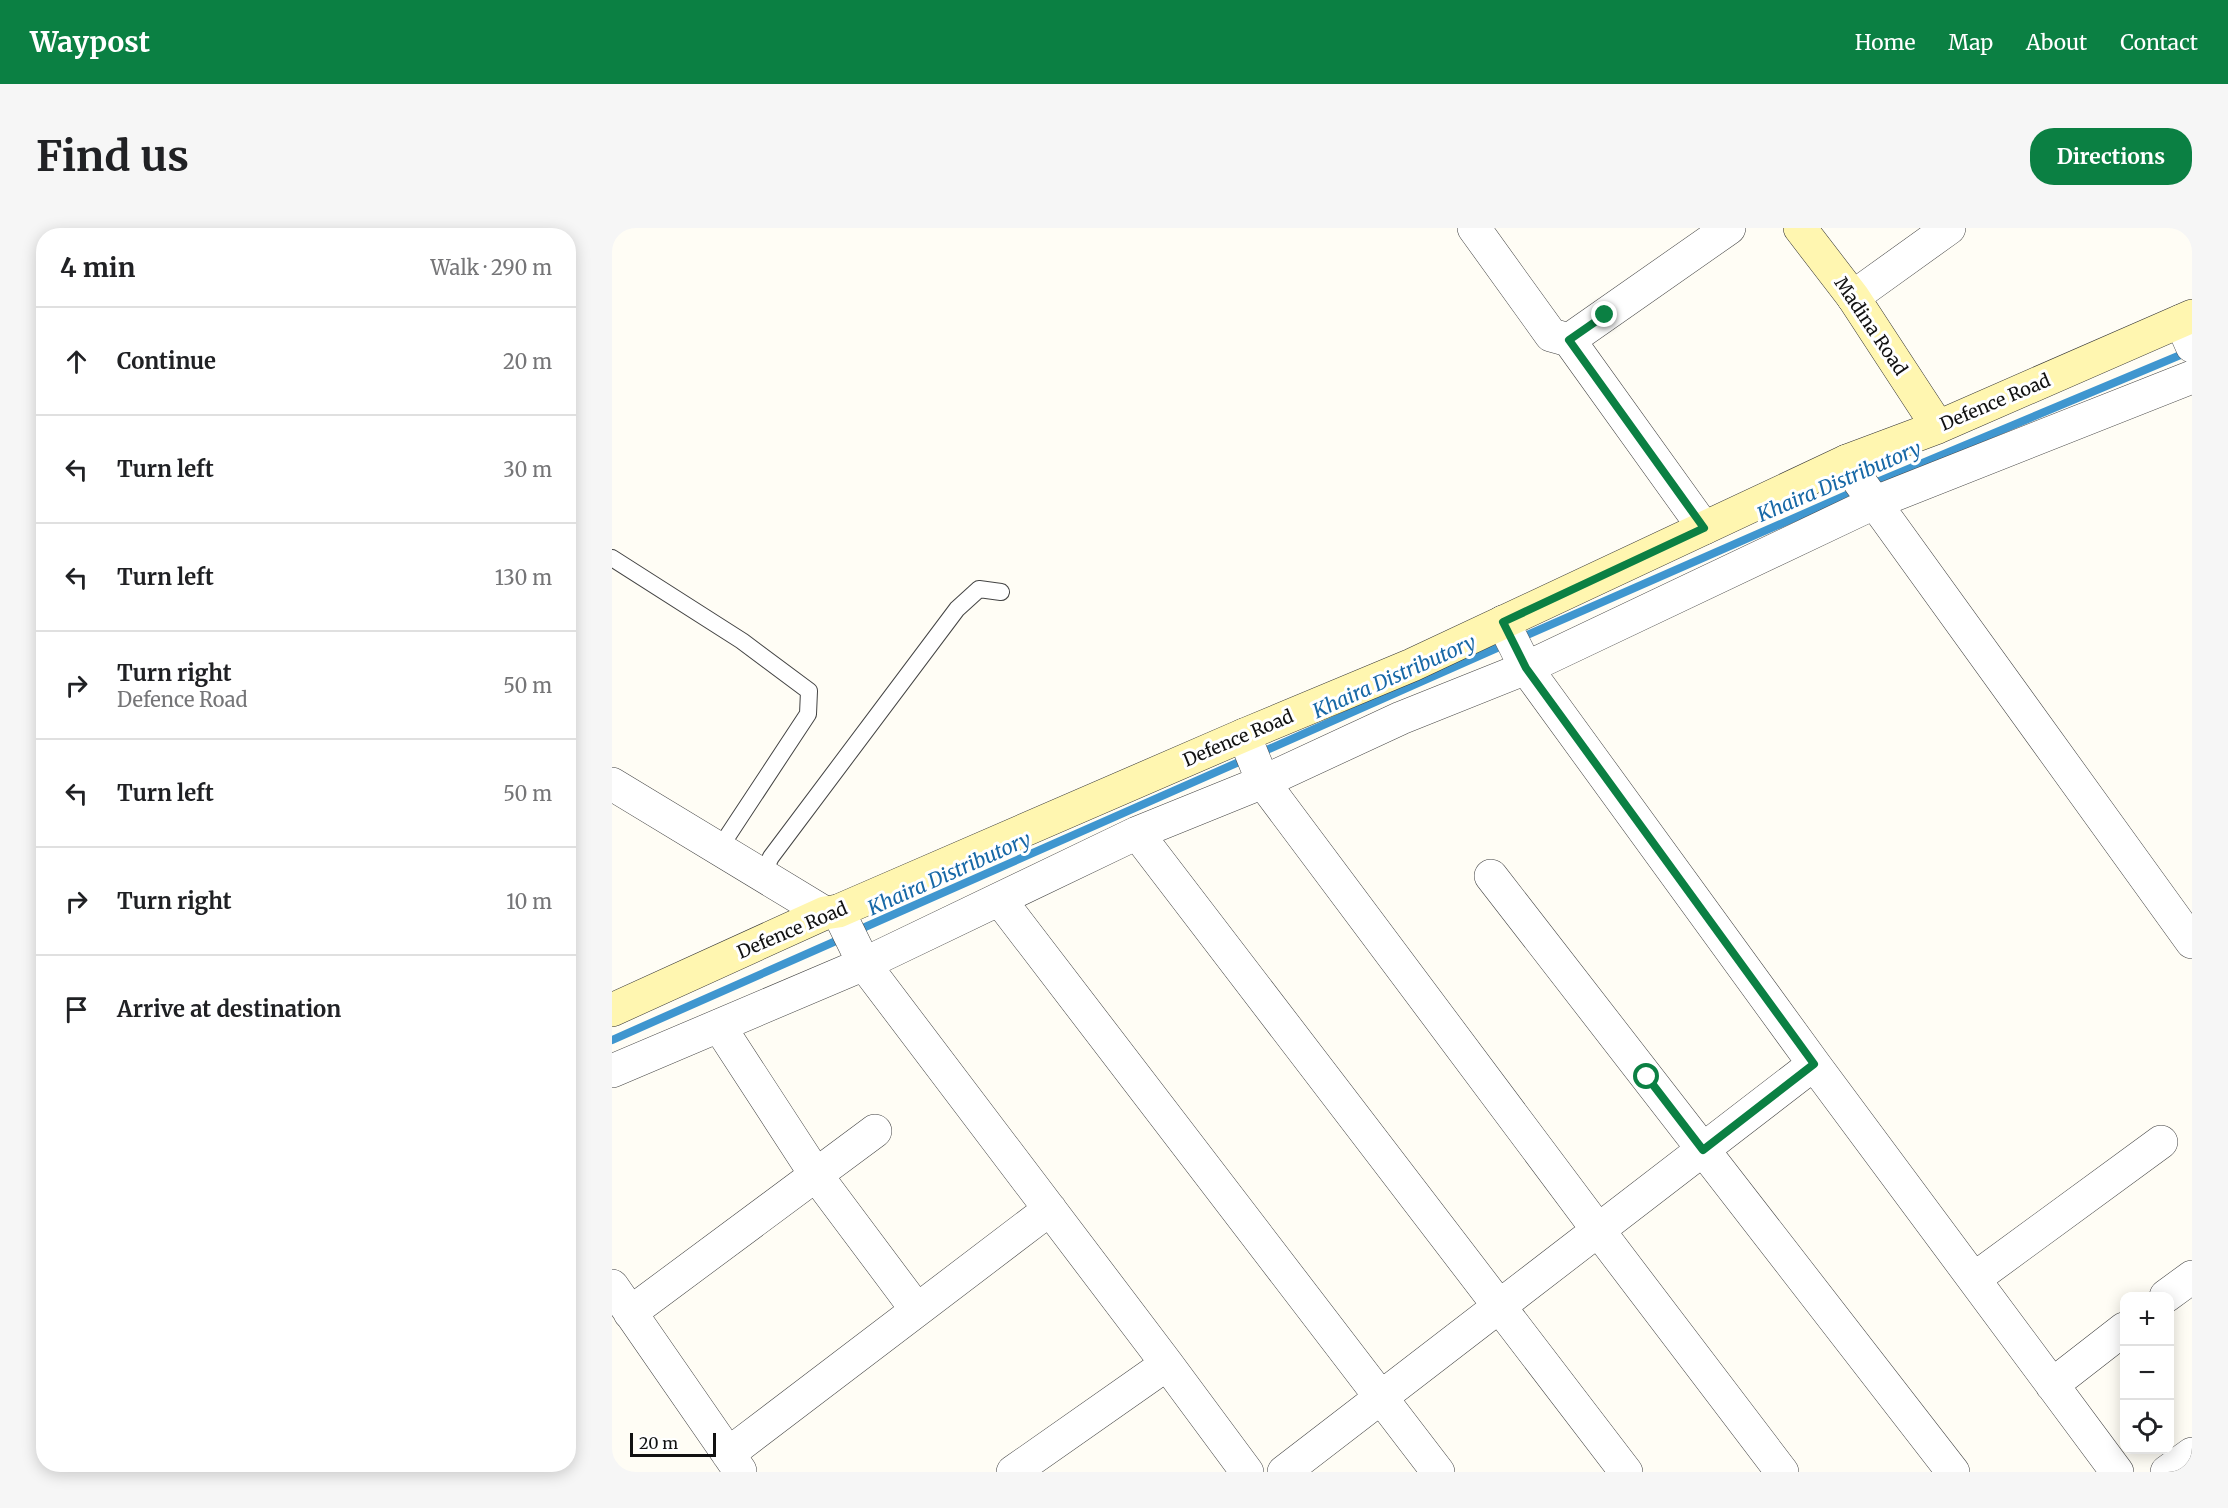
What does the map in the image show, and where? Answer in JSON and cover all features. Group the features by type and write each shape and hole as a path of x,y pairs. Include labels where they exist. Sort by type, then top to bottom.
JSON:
{"street":[{"path":"1474,228 1551,334 1569,340 1704,528"},
{"path":"1569,340 1729,228"},
{"name":"Madina Road","path":"1800,228 1853,297 1938,427"},
{"path":"1853,297 1949,228"},
{"name":"Defence Road","path":"612,1010 836,916 1253,758 1514,644 1704,528 1863,484 1938,427 2188,328"},
{"path":"612,1071 719,1026 861,959 1000,900 1137,832 1253,758 1514,644 1863,484 2192,377"},
{"path":"1863,484 2192,942"},
{"path":"1514,644 1814,1064 2117,1472"},
{"path":"1253,758 1598,1230 1782,1472"},
{"path":"612,784 762,875 836,916 861,959 1247,1472"},
{"path":"1137,832 1626,1472"},
{"path":"1491,876 1953,1472"},
{"path":"1000,900 1438,1472"},
{"path":"719,1026 816,1175 917,1310"},
{"path":"1284,1472 1814,1064"},
{"path":"875,1131 816,1175 621,1299 734,1463 917,1310 1050,1209"},
{"path":"1974,1279 2161,1142"},
{"path":"2171,1292 2192,1277"},
{"path":"2052,1385 2120,1332"},
{"path":"1014,1472 1167,1364"},
{"path":"2168,1472 2192,1454"}],"lane":[{"path":"612,558 742,641 809,691 808,714 719,849"},
{"path":"762,875 771,857 957,609 979,589 1001,592"}],"waterway":[{"name":"Khaira Distributory","path":"1870,485 2190,351"},
{"name":"Khaira Distributory","path":"1518,639 1858,490"},
{"name":"Khaira Distributory","path":"1260,753 1506,644"},
{"name":"Khaira Distributory","path":"856,931 1248,758"},
{"name":"Khaira Distributory","path":"612,1040 845,937"}],"route":[{"path":"1605,315 1569,340 1704,528 1503,622 1526,668 1814,1064 1703,1150 1647,1077"}]}
